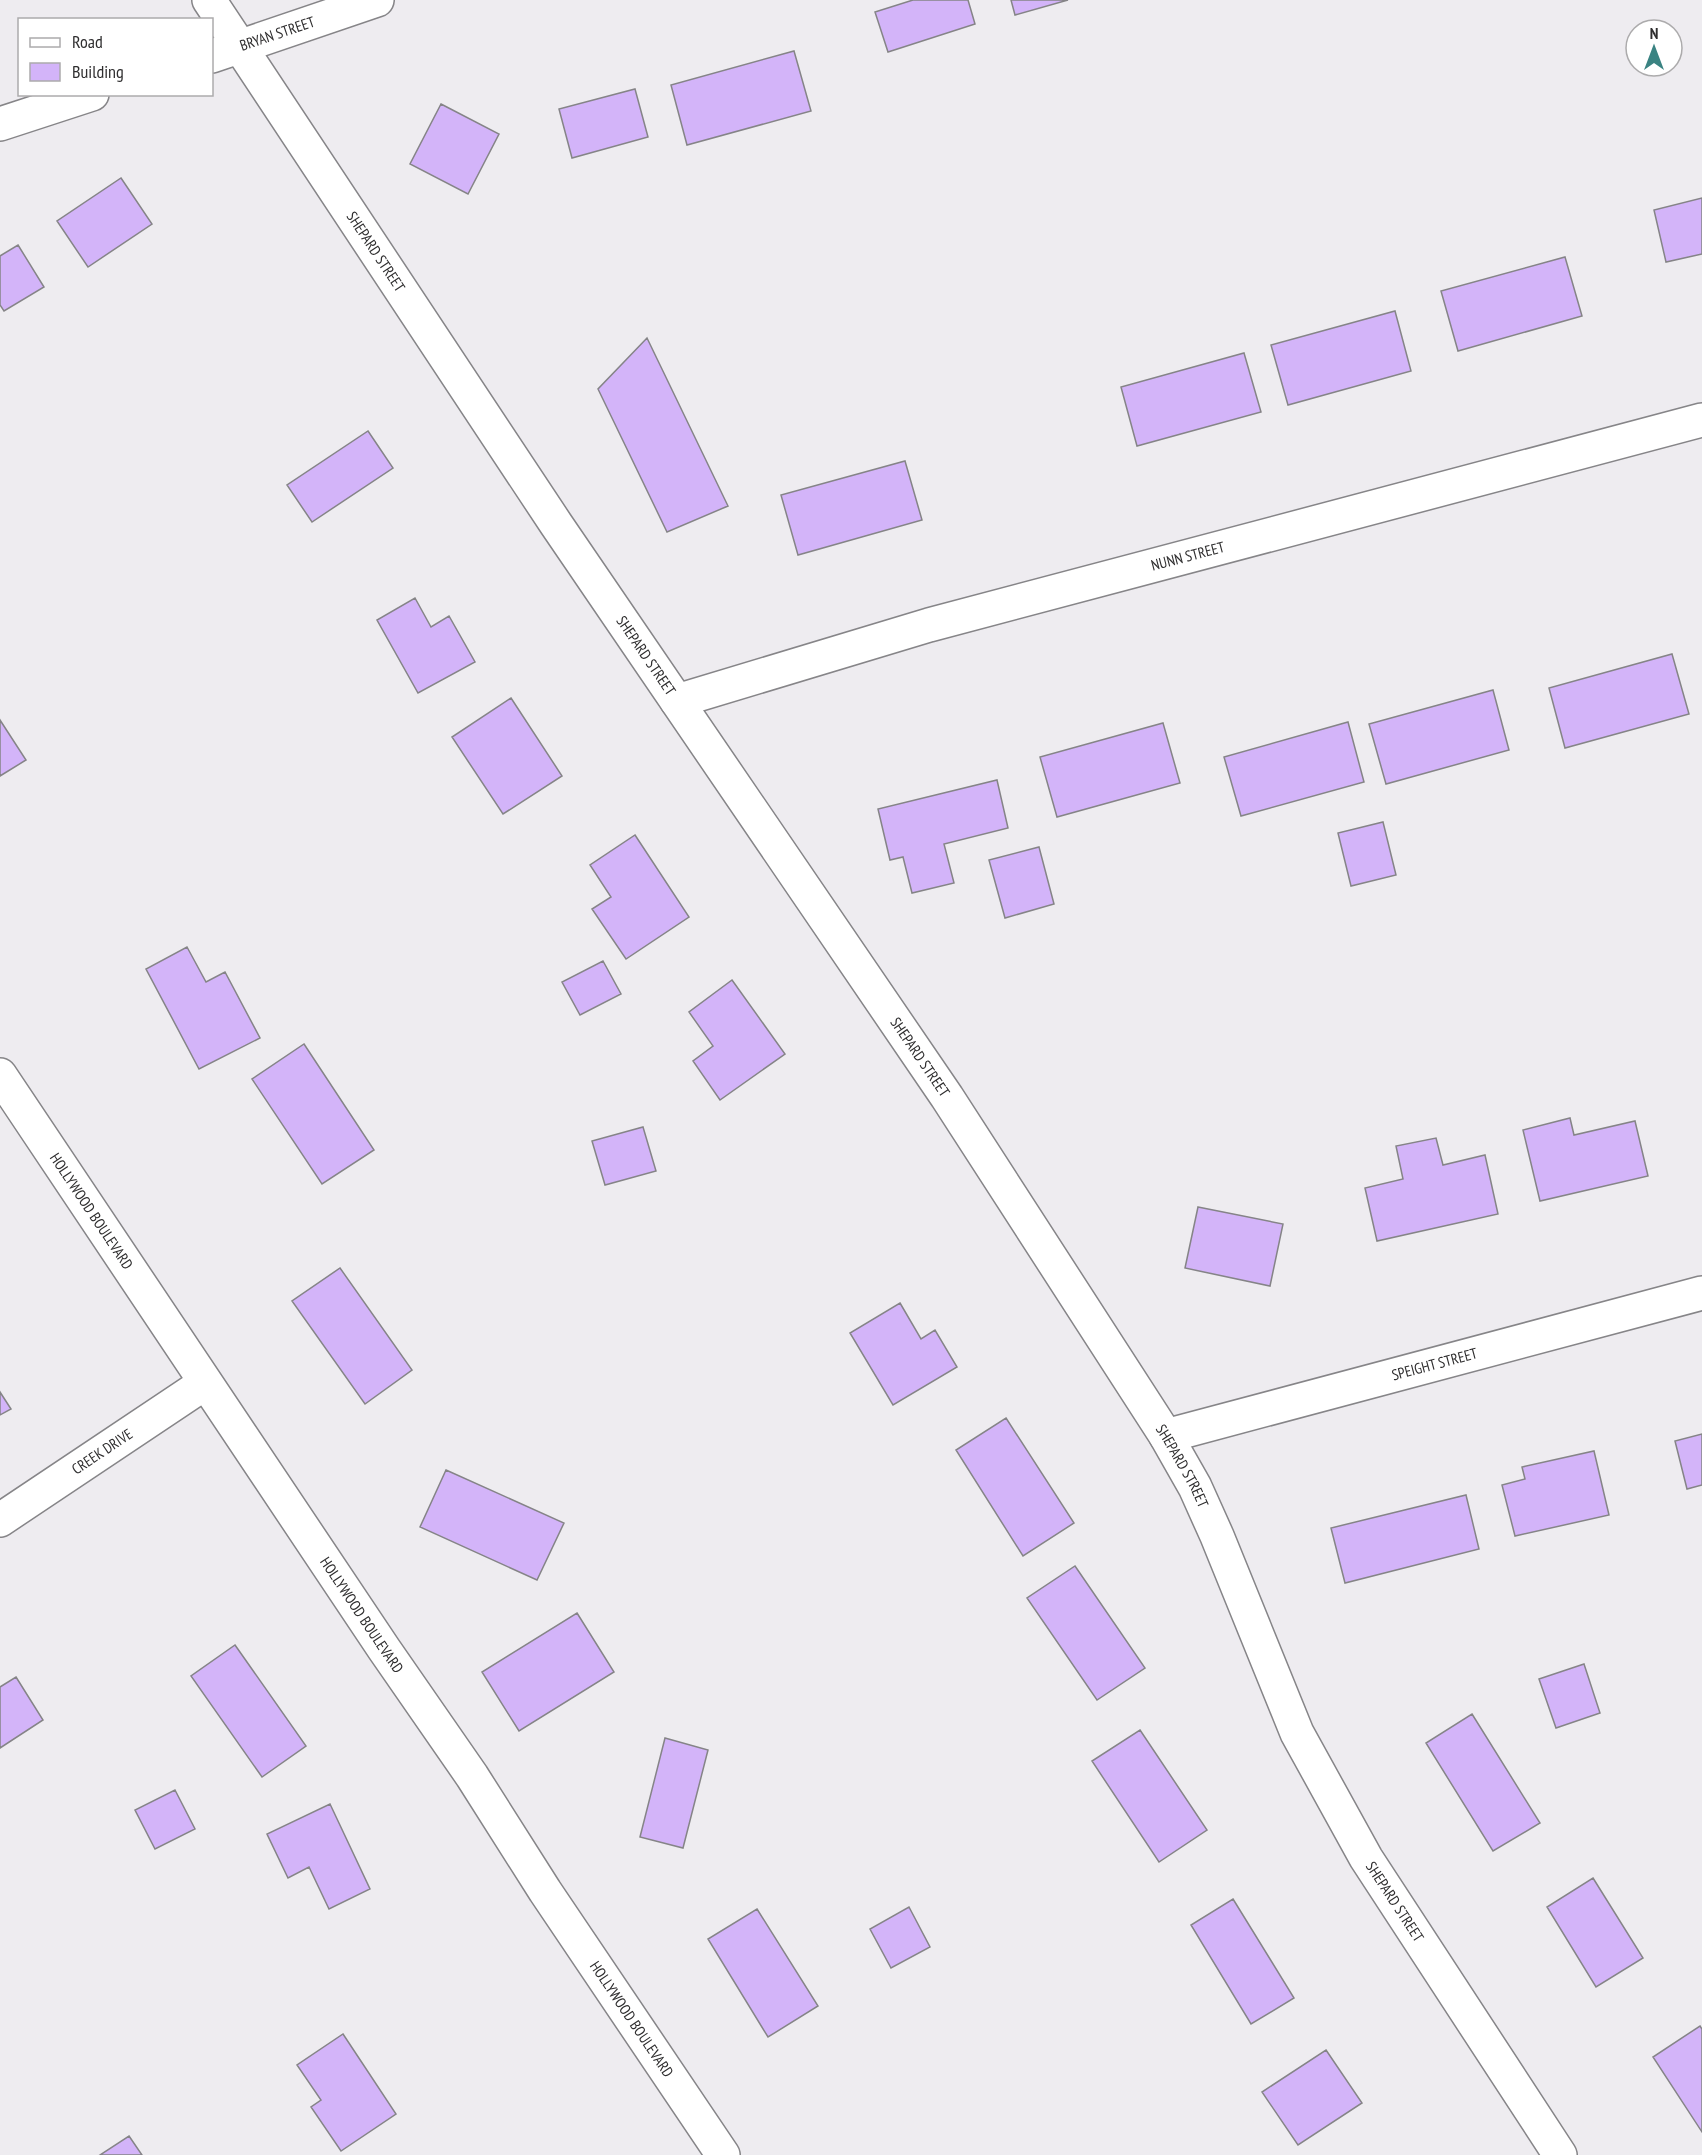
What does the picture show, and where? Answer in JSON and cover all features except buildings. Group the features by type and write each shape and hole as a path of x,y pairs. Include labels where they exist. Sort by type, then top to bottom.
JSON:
{"street":[{"name":"SHEPARD STREET","path":"209,0 226,51 556,524 947,1097 1166,1436 1195,1486 1298,1733 1344,1820 1366,1858 1560,2155"},
{"name":"BRYAN STREET","path":"226,51 377,0"},
{"path":"0,124 86,96"},
{"name":"NUNN STREET","path":"677,701 929,626 1702,420"},
{"name":"HOLLYWOOD BOULEVARD","path":"0,1075 384,1649 472,1776 550,1899 723,2155"},
{"name":"SPEIGHT STREET","path":"1166,1436 1702,1293"},
{"name":"CREEK DRIVE","path":"0,1520 206,1383"}]}
